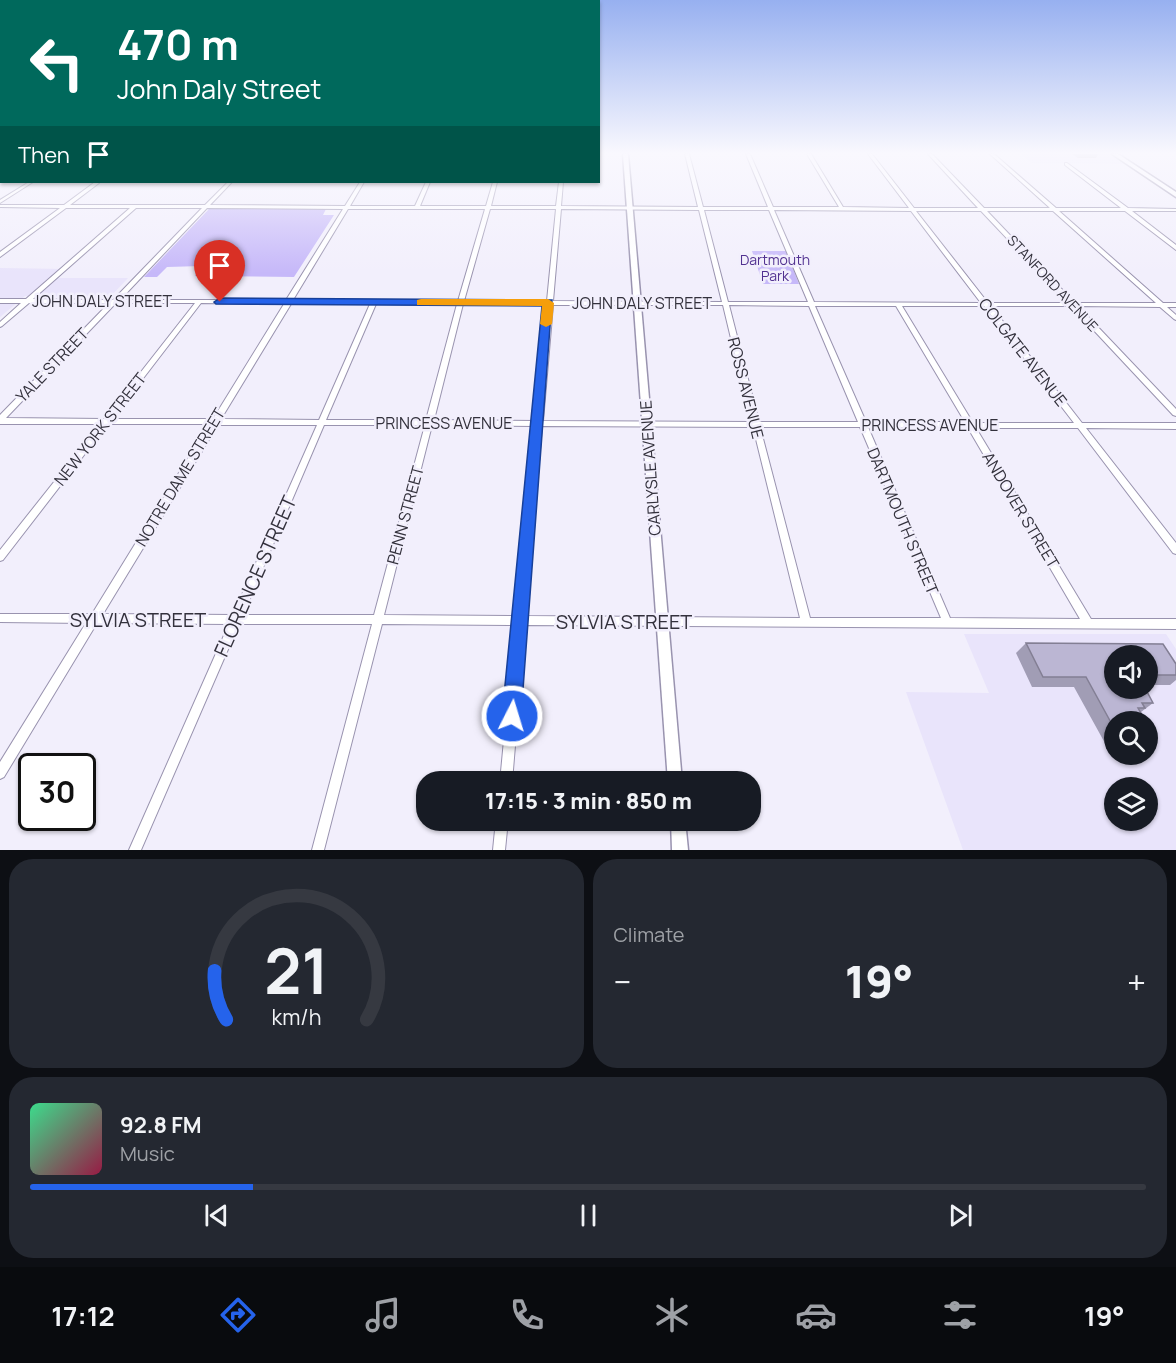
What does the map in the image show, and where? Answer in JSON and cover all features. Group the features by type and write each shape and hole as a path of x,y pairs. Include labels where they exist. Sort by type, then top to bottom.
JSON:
{"street":[{"path":"0,204 15,194"},
{"path":"0,255 81,194"},
{"name":"YALE STREET","path":"0,421 218,194"},
{"name":"NOTRE DAME STREET","path":"0,773 355,194"},
{"path":"417,207 423,194"},
{"name":"PENN STREET","path":"318,850 461,302 492,194"},
{"path":"507,771 560,194"},
{"name":"CARLYSLE AVENUE","path":"628,194 674,771"},
{"name":"ROSS AVENUE","path":"697,194 806,621"},
{"name":"DARTMOUTH STREET","path":"765,194 947,622"},
{"path":"833,194 842,209"},
{"name":"COLGATE AVENUE","path":"900,194 1176,550"},
{"name":"STANFORD AVENUE","path":"968,194 1176,413"},
{"path":"1037,194 1176,318"},
{"path":"1105,194 1176,248"},
{"path":"0,204 135,207 1176,210"},
{"path":"0,325 135,207"},
{"name":"JOHN DALY STREET","path":"0,301 1176,305"},
{"name":"NEW YORK STREET","path":"0,557 200,301"},
{"name":"FLORENCE STREET","path":"135,850 374,302"},
{"name":"ANDOVER STREET","path":"898,304 1088,623"},
{"name":"PRINCESS AVENUE","path":"0,421 1176,426"},
{"name":"SYLVIA STREET","path":"0,618 1176,624"},
{"path":"499,850 501,831"},
{"path":"679,831 680,850"}],"shaded area":[{"path":"0,268 67,269 58,278 128,278 110,297 25,296 0,317"},
{"path":"964,634 1166,634 1176,649 1176,850 963,850 906,692 989,693"}],"green space":[{"path":"209,209 326,209 323,215 334,215 294,277 195,276 201,266 167,267 157,277 144,277"},
{"name":"Dartmouth Park","path":"752,251 786,251 799,284 763,284"}],"building":[{"path":"1026,643 1163,644 1176,664 1176,675 1158,675 1158,645 1104,645 1104,699 1151,699 1153,703 1142,703 1145,708 1138,708 1140,711 1105,711 1086,677 1043,677"}],"slow traffic":[{"path":"421,302 548,303 546,324"}],"route":[{"path":"220,302 548,303 512,716"}]}
